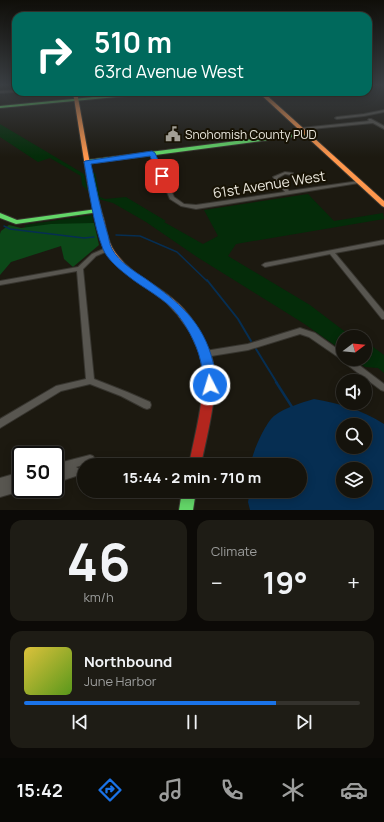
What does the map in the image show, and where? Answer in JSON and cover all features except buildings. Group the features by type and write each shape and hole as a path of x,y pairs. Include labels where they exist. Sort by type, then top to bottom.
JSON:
{"main road":[{"path":"78,109 97,211 108,250 131,274 170,301 181,312 194,330 205,354 209,369 210,385 196,458"},
{"path":"278,109 384,205"},
{"path":"87,162 303,132"},
{"path":"0,215 16,222 97,211"},
{"path":"186,510 188,498"}],"street":[{"path":"337,118 384,111"},
{"path":"364,115 384,128"},
{"path":"303,132 374,122"},
{"name":"61st Avenue West","path":"152,153 172,198 183,205 196,207 359,182"},
{"path":"288,193 275,177 285,173 291,174"},
{"path":"266,265 384,242"},
{"path":"0,283 80,269 94,255 108,250"},
{"path":"331,252 384,317"},
{"path":"80,269 90,381"},
{"path":"205,354 248,347 300,331 312,335 336,352"},
{"path":"355,366 384,388"},
{"path":"0,424 59,388 90,381 124,394 147,405"},
{"path":"64,466 77,462"},
{"path":"64,475 76,472"},
{"path":"0,483 12,480"},
{"path":"0,492 12,489"}],"green space":[{"path":"0,124 84,174 88,191 82,185 81,176 50,158 38,162 0,137"},
{"path":"92,173 95,173 100,197 105,199 126,197 166,221 164,222 203,244 218,236 204,210 308,194 334,221 383,213 384,219 236,244 228,256 310,305 343,330 336,330 336,346 303,323 197,257 146,222 113,203 98,199"},
{"path":"92,215 95,231 25,242 25,225"},
{"path":"94,223 99,245 73,267 64,259 61,246 11,262 0,275 0,234 1,231 9,225 21,228 51,224"},
{"path":"372,346 384,355 384,373 378,368 364,366 372,366"}],"water":[{"path":"314,399 336,404 336,410 359,411 384,424 384,510 250,510 249,498 307,498 307,458 253,458 263,431 271,419 283,410"}],"waterway":[{"path":"4,226 10,229 84,238 94,237"},
{"path":"116,235 140,236 177,252 207,281"},
{"path":"207,280 238,319 251,341"},
{"path":"256,349 277,383"},
{"path":"276,382 292,407"}],"traffic: fast":[{"path":"87,162 306,134"},
{"path":"0,215 16,222 97,211"},
{"path":"186,510 188,498"}],"traffic: slow":[{"path":"78,109 96,208 107,247 121,265 129,272 162,295 181,311 194,330 204,351"},
{"path":"278,109 384,205"}],"traffic: jam":[{"path":"196,458 207,407 209,378 208,364 204,351"}],"place":[{"name":"Snohomish County PUD","path":"173,134"}],"route":[{"path":"162,176 152,153 87,162 97,211 108,250 131,274 170,301 191,325 205,354 209,369 210,385"}]}
